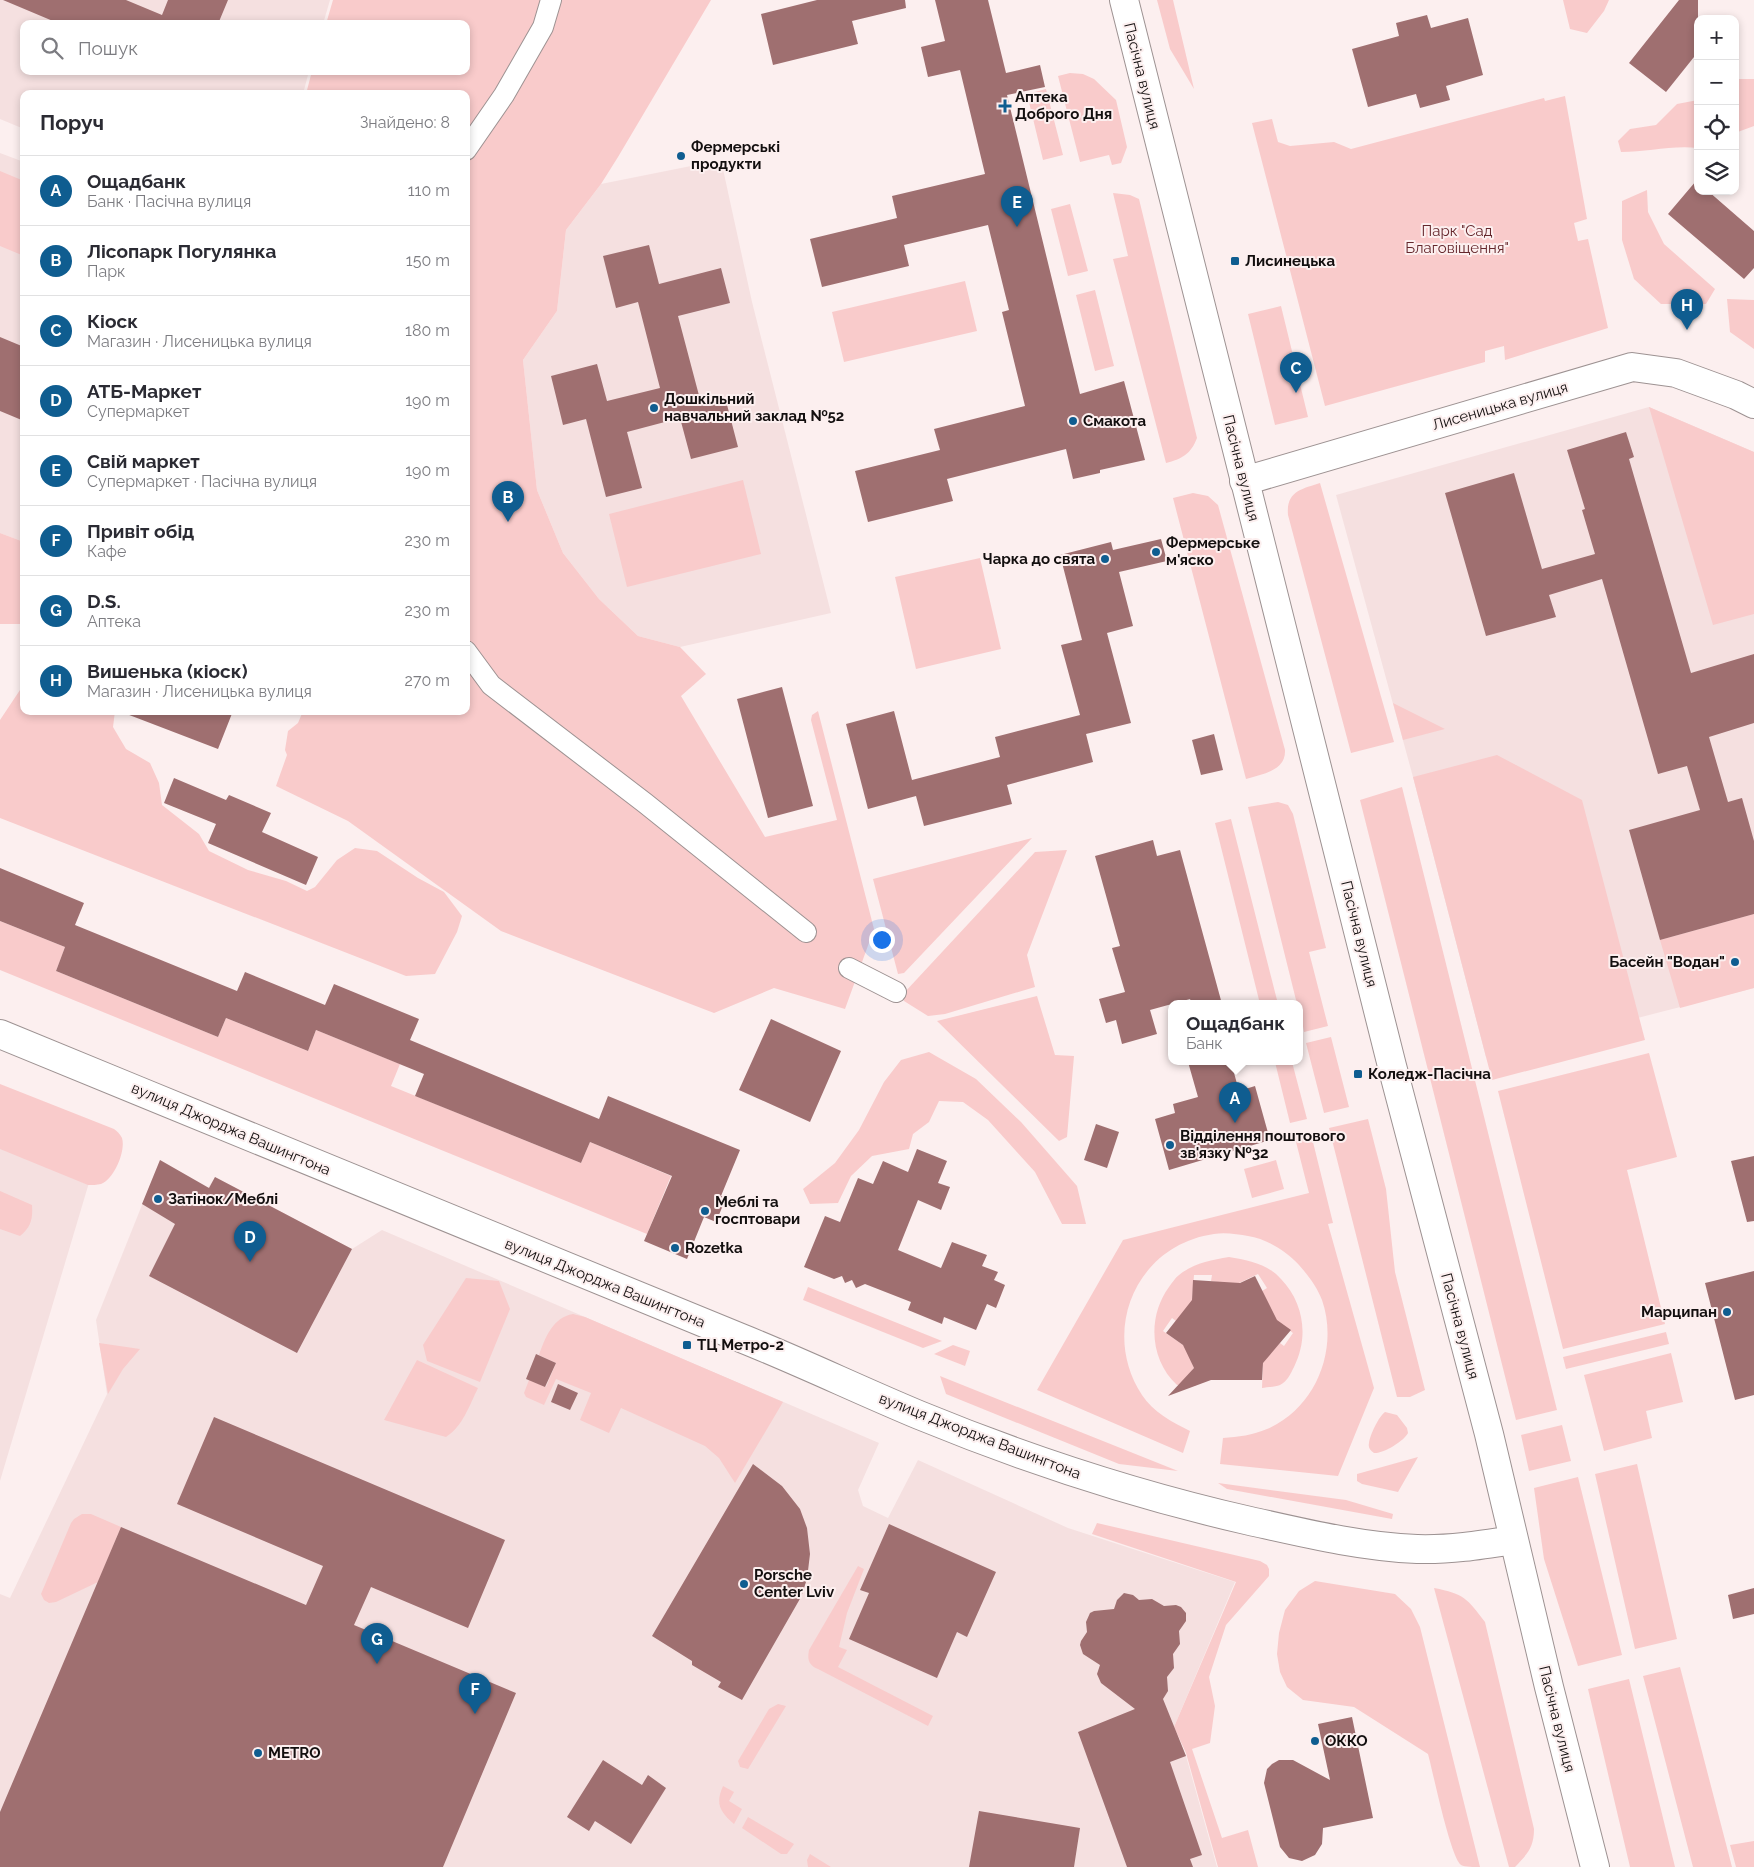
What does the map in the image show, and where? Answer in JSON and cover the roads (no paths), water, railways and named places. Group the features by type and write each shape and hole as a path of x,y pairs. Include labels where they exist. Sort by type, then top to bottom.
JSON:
{"main road":[{"name":"Пасічна вулиця","path":"1124,0 1392,1066 1489,1434 1513,1540 1595,1867"},
{"name":"Лисеницька вулиця","path":"1244,481 1632,367 1676,373 1736,395 1754,404"},
{"name":"вулиця Джорджа Вашингтона","path":"0,1034 498,1240 744,1339 921,1416 1078,1475 1190,1508 1311,1535 1359,1543 1416,1549 1462,1548 1513,1540"}],"street":[{"path":"470,144 504,95 543,27 551,0"},
{"path":"470,657 490,685 645,802 806,932"},
{"path":"849,968 896,992"}],"place":[{"name":"Аптека Доброго Дня","path":"1005,106"},
{"name":"Фермерські продукти","path":"681,156"},
{"name":"Свій маркет","path":"1017,227"},
{"name":"Лисинецька","path":"1235,261"},
{"name":"Вишенька (кіоск)","path":"1687,330"},
{"name":"Кіоск","path":"1296,393"},
{"name":"Дошкільний навчальний заклад №52","path":"654,408"},
{"name":"Смакота","path":"1073,421"},
{"name":"Лісопарк Погулянка","path":"508,522"},
{"name":"Фермерське м'яско","path":"1156,552"},
{"name":"Чарка до свята","path":"1105,559"},
{"name":"Басейн \"Водан\"","path":"1735,962"},
{"name":"Коледж-Пасічна","path":"1358,1074"},
{"name":"Ощадбанк","path":"1235,1123"},
{"name":"Відділення поштового зв'язку №32","path":"1170,1145"},
{"name":"Затінок/Меблі","path":"158,1199"},
{"name":"Меблі та госптовари","path":"705,1211"},
{"name":"Rozetka","path":"675,1248"},
{"name":"АТБ-Маркет","path":"250,1262"},
{"name":"Марципан","path":"1727,1312"},
{"name":"ТЦ Метро-2","path":"687,1345"},
{"name":"Porsche Center Lviv","path":"744,1584"},
{"name":"D.S.","path":"377,1664"},
{"name":"Привіт обід","path":"475,1714"},
{"name":"ОККО","path":"1315,1741"},
{"name":"METRO","path":"258,1753"}],"park label":[{"name":"Парк \"Сад Благовіщення\"","path":"1457,240"}]}
